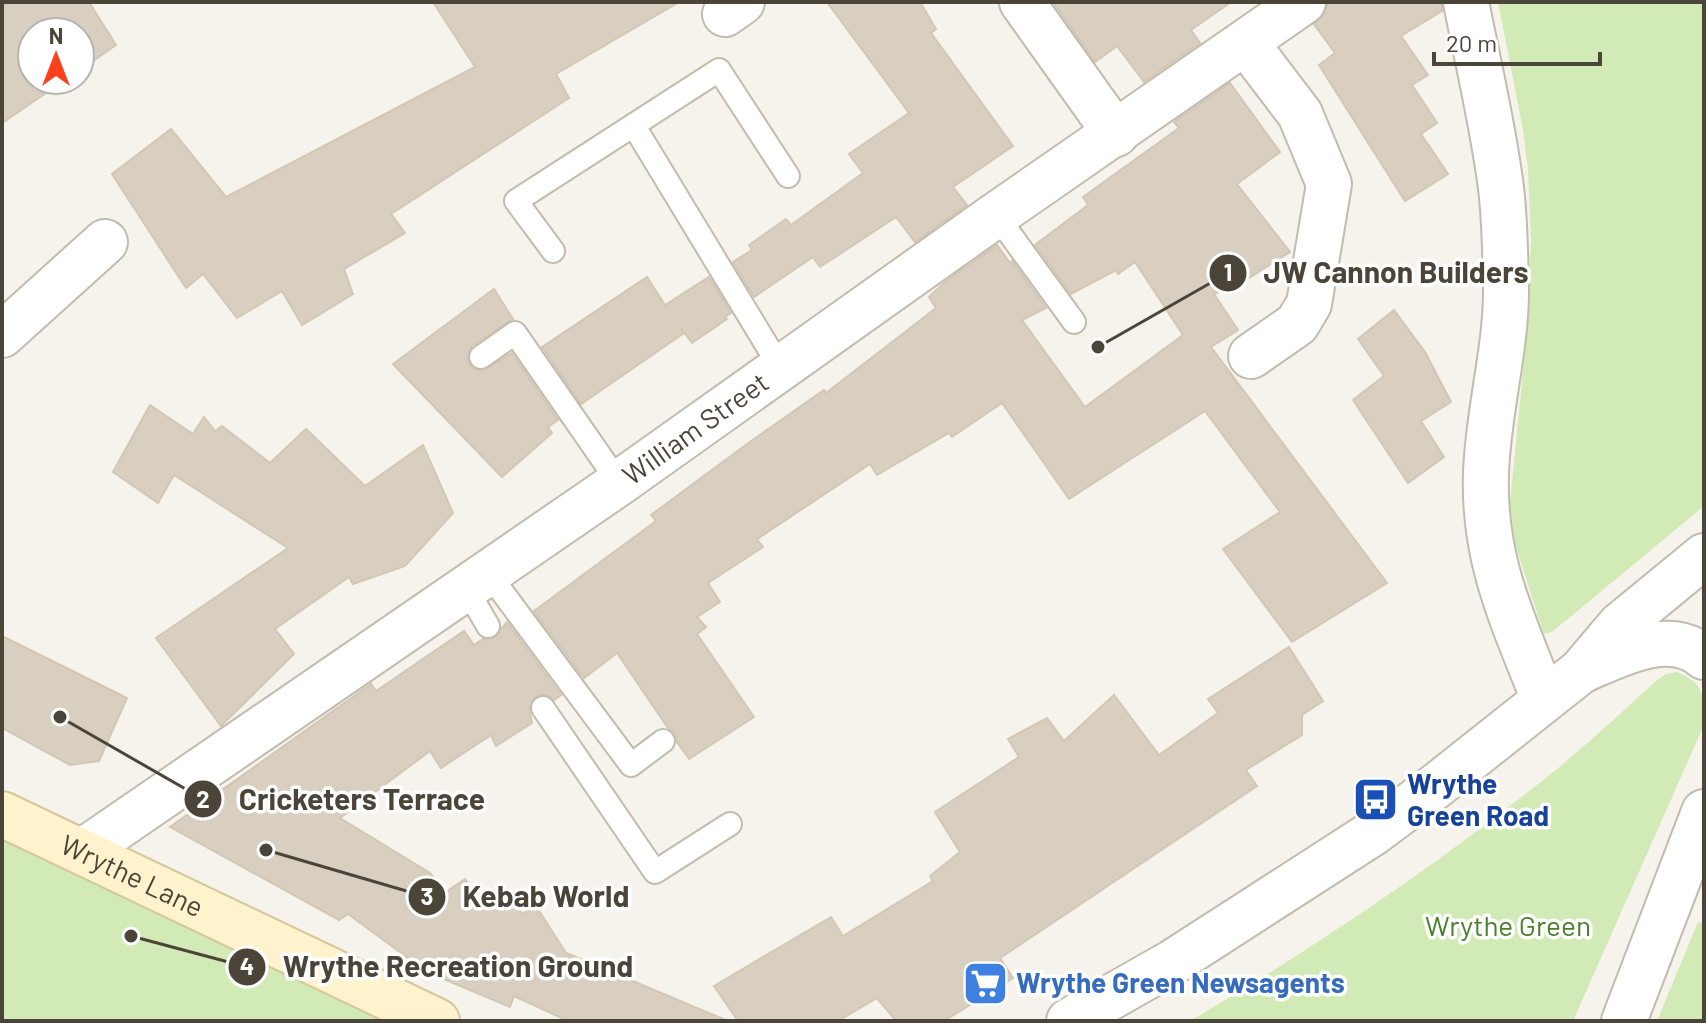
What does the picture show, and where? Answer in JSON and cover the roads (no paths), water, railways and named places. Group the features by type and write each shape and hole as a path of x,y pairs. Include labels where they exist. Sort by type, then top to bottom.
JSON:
{"main road":[{"name":"Wrythe Lane","path":"2,814 437,1021"}],"street":[{"path":"1022,2 1116,134"},
{"name":"William Street","path":"83,851 619,483 1303,2"},
{"path":"1466,2 1501,187 1504,230 1506,290 1502,352 1486,470 1489,543 1495,573 1544,700"},
{"path":"1246,43 1300,114 1329,184 1309,304 1297,324 1251,356"},
{"path":"2,335 105,242"},
{"path":"1069,1021 1173,962 1334,859 1436,786 1581,671 1620,625 1704,556"},
{"path":"1581,671 1622,653 1649,646 1682,645 1697,650 1704,657"},
{"path":"1624,1021 1704,812"}],"lane":[{"path":"553,251 516,201 719,70 788,176"},
{"path":"634,126 780,367"},
{"path":"996,215 1074,322"},
{"path":"481,357 515,333 619,483"},
{"path":"477,580 488,626"},
{"path":"477,580 631,765 663,741"},
{"path":"543,708 655,872 730,824"}],"place":[{"name":"JW Cannon Builders","path":"1098,347"},
{"name":"Cricketers Terrace","path":"60,717"},
{"name":"Wrythe Green Road","path":"1376,800"},
{"name":"Kebab World","path":"266,850"},
{"name":"Wrythe Recreation Ground","path":"131,936"},
{"name":"Wrythe Green Newsagents","path":"985,983"}],"park label":[{"name":"Wrythe Green","path":"1508,926"}]}
